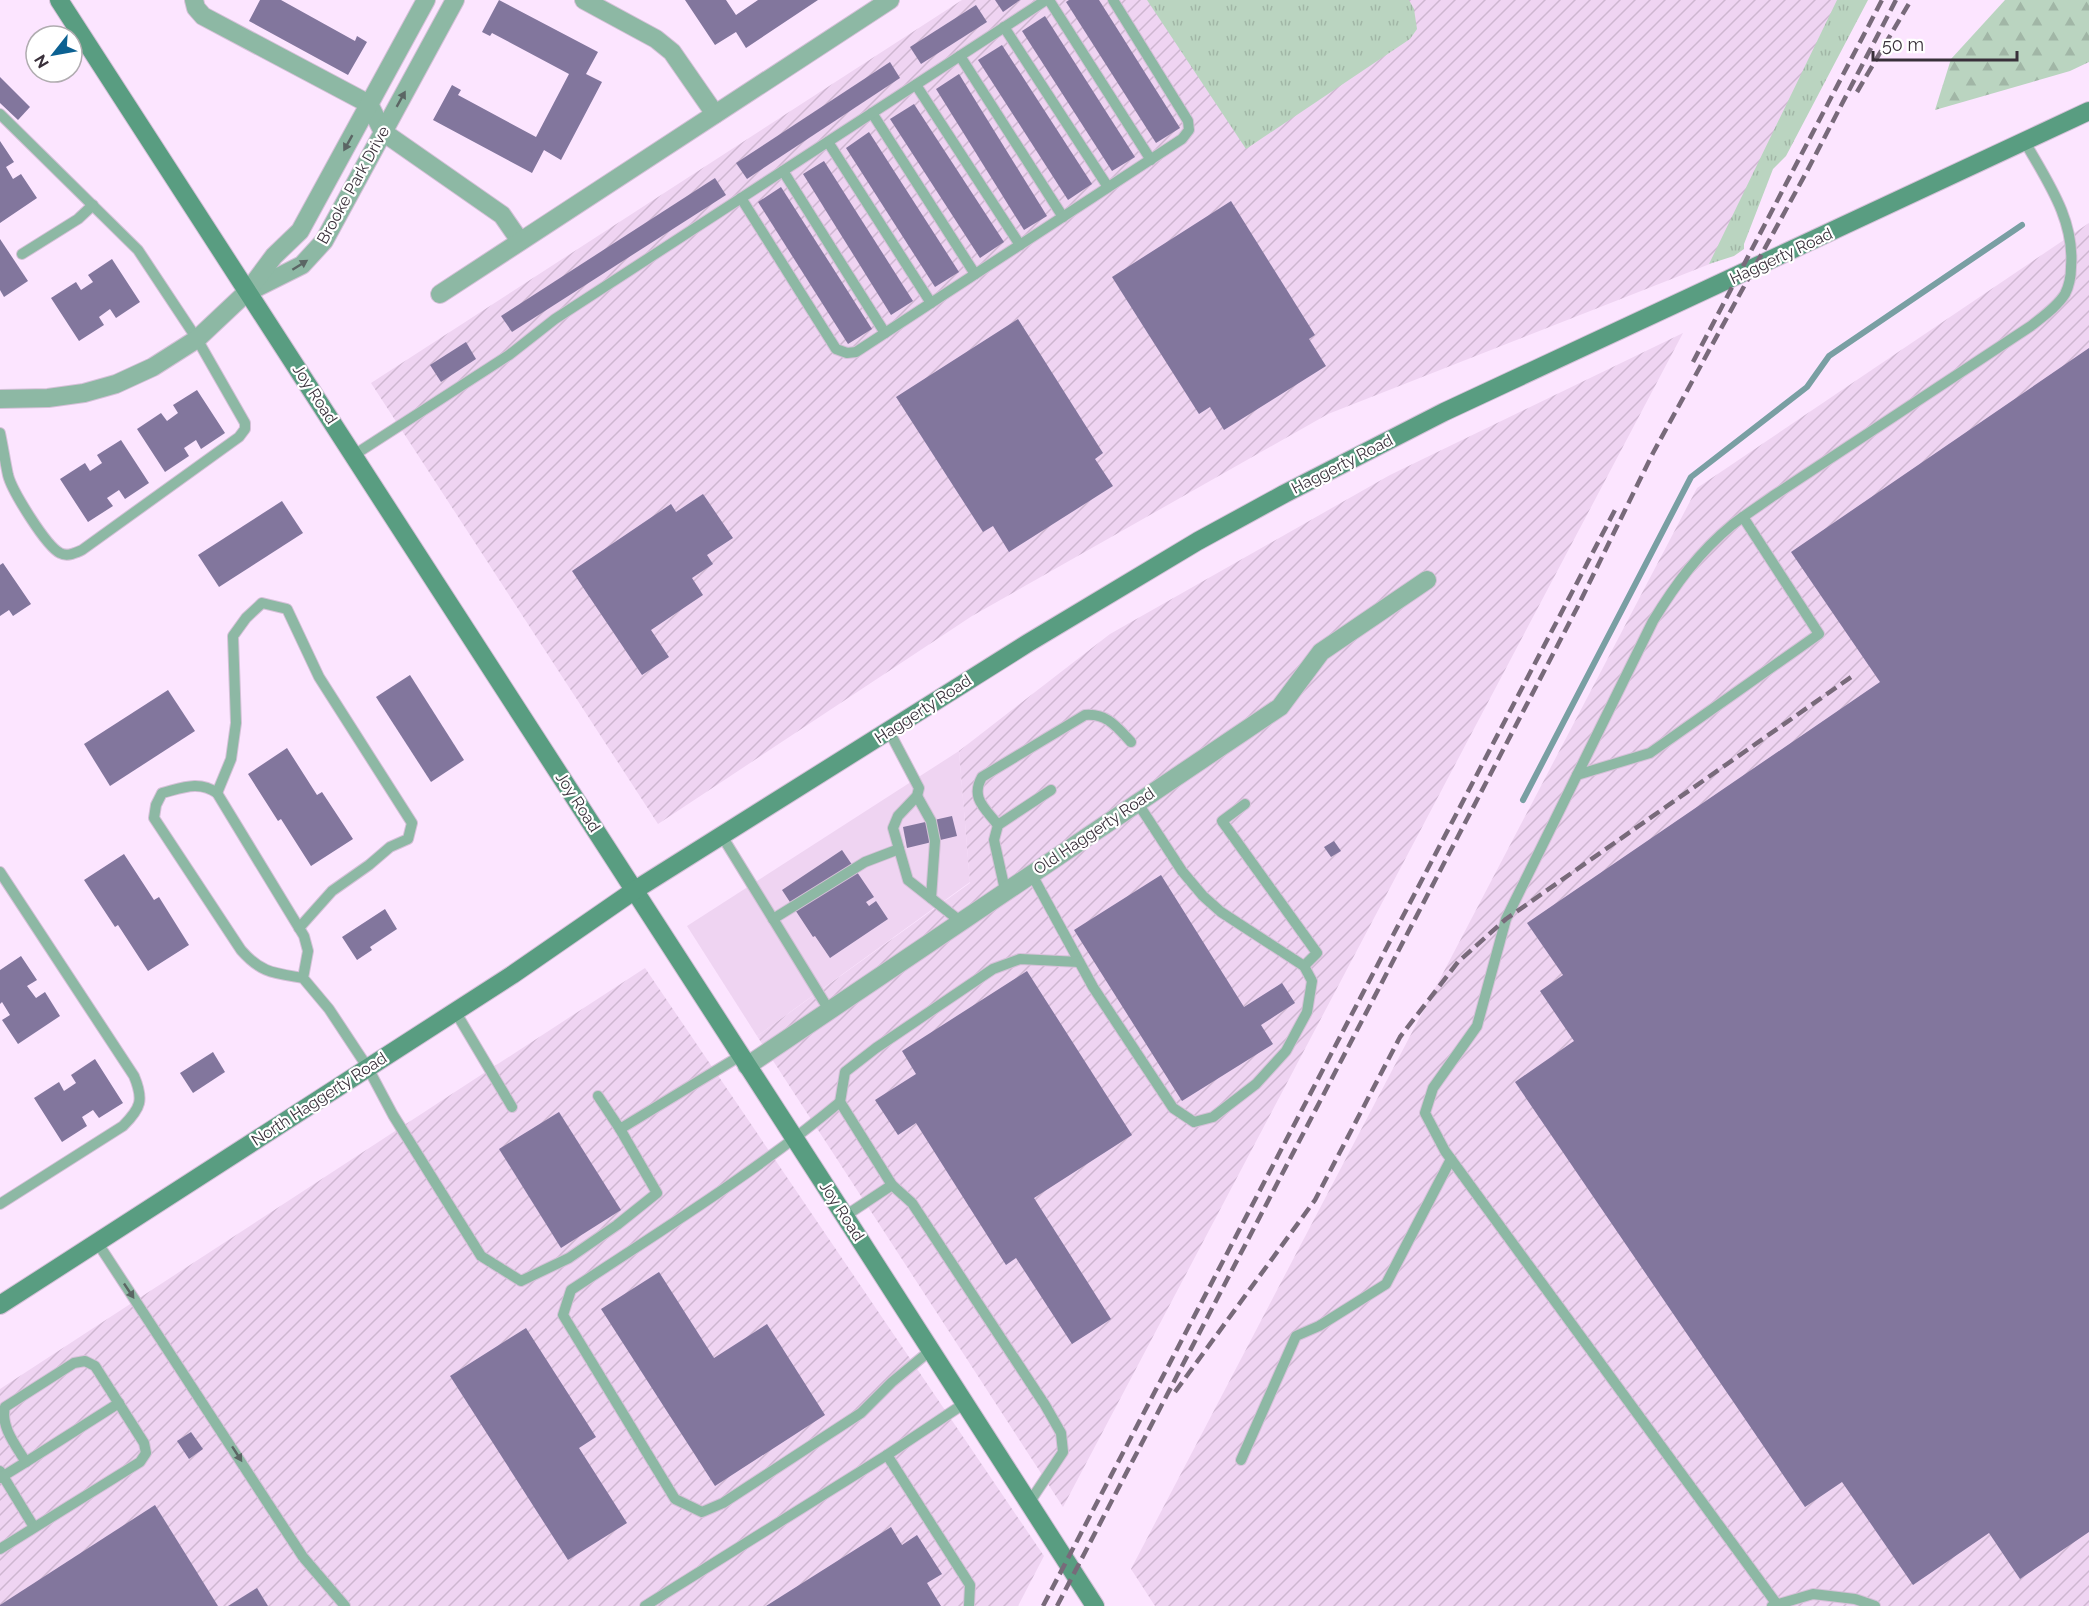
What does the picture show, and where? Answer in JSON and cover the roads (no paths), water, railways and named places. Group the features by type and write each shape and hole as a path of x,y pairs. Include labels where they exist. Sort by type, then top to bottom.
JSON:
{"main road":[{"name":"Joy Road","path":"59,0 1095,1606"},
{"name":"Haggerty Road","path":"635,890 1086,607 1198,541 1284,494 1444,412 2089,111"},
{"name":"North Haggerty Road","path":"0,1305 512,975 635,890"}],"street":[{"path":"195,0 196,8 203,16 369,104 382,132 502,215 520,241"},
{"name":"Brooke Park Drive","path":"248,291 274,256 300,231 426,0"},
{"name":"Brooke Park Drive","path":"248,291 302,265 324,241 455,0"},
{"path":"584,0 656,39 672,52 715,114"},
{"path":"440,294 890,0"},
{"path":"0,399 48,398 84,393 116,384 153,367 197,339 248,291"},
{"name":"Old Haggerty Road","path":"744,1061 830,1010 1280,707 1321,652 1427,580"}],"lane":[{"path":"354,455 509,355 555,320 1047,0 1150,160"},
{"path":"741,198 836,349 847,353 856,352 1182,139 1189,130 1188,121 1113,0"},
{"path":"1004,27 1108,187"},
{"path":"960,56 1063,217"},
{"path":"916,85 1020,245"},
{"path":"872,113 975,274"},
{"path":"0,114 138,250 197,339 243,416 245,429 239,437 82,550 71,554 61,554 49,544 14,490 8,475 0,433"},
{"path":"828,142 931,303"},
{"path":"1875,1606 1856,1599 1813,1594 1774,1605 1451,1159 1425,1113 1433,1088 1477,1026 1506,920 1653,621 1674,588 1713,542 1743,517 2031,326 2065,294 2070,276 2072,249 2067,224 2052,190 2025,142"},
{"path":"783,171 885,333"},
{"path":"22,254 78,219 93,205"},
{"path":"1577,776 1650,753 1819,634 1743,517"},
{"path":"217,793 231,759 236,723 233,636 246,618 262,603 287,609 319,677 412,823 408,839 390,847 332,891 299,928"},
{"path":"998,825 979,800 976,786 982,777 1085,715 1096,714 1107,719 1131,742"},
{"path":"889,731 919,788 917,796 898,816 893,828 908,880 960,921"},
{"path":"303,978 308,951 299,928 217,793 208,786 197,784 162,793 156,805 154,819 241,950 253,964 268,971 303,978 329,1009 368,1068 393,1115 481,1256 521,1281 569,1258 617,1225 657,1193 598,1095"},
{"path":"1005,890 994,840 998,825 1051,790"},
{"path":"917,796 931,821 936,841 931,898"},
{"path":"1031,873 1093,987 1173,1108 1194,1122 1213,1117 1256,1084 1287,1051 1307,1012 1312,981 1304,966 1221,912 1203,896 1182,871 1137,802"},
{"path":"1245,804 1222,821 1317,953 1304,966"},
{"path":"722,836 830,1010"},
{"path":"773,919 865,861 899,849"},
{"path":"0,872 134,1076 140,1090 140,1102 135,1114 123,1126 0,1204"},
{"path":"931,1350 891,1382 861,1413 723,1503 702,1512 675,1499 563,1316 571,1290 795,1139 840,1102 845,1072 876,1048 993,969 1020,959 1079,962"},
{"path":"455,1011 512,1107"},
{"path":"620,1129 744,1061"},
{"path":"840,1102 892,1185 912,1203 1008,1348 1061,1434 1063,1452 1029,1503"},
{"path":"1241,1460 1296,1336 1319,1326 1386,1284 1451,1159"},
{"path":"845,1216 892,1185"},
{"path":"97,1242 303,1557 345,1606"},
{"path":"0,1550 140,1462 146,1453 144,1443 95,1366 85,1361 74,1363 5,1407 2,1416 5,1429 26,1462"},
{"path":"34,1527 1,1475 26,1462 119,1403"},
{"path":"645,1606 887,1455 965,1403"},
{"path":"887,1455 970,1585 969,1606"}],"waterway":[{"path":"1523,800 1691,477 1807,387 1829,356 2022,225"}],"railway":[{"path":"1693,362 1882,0"},
{"path":"1057,1606 1577,608 1653,453 1806,173 1896,0"},
{"path":"1857,92 1911,0"},
{"path":"1043,1606 1616,508"},
{"path":"1175,1392 1315,1200 1400,1037 1458,962 1506,919 1854,675"}]}
